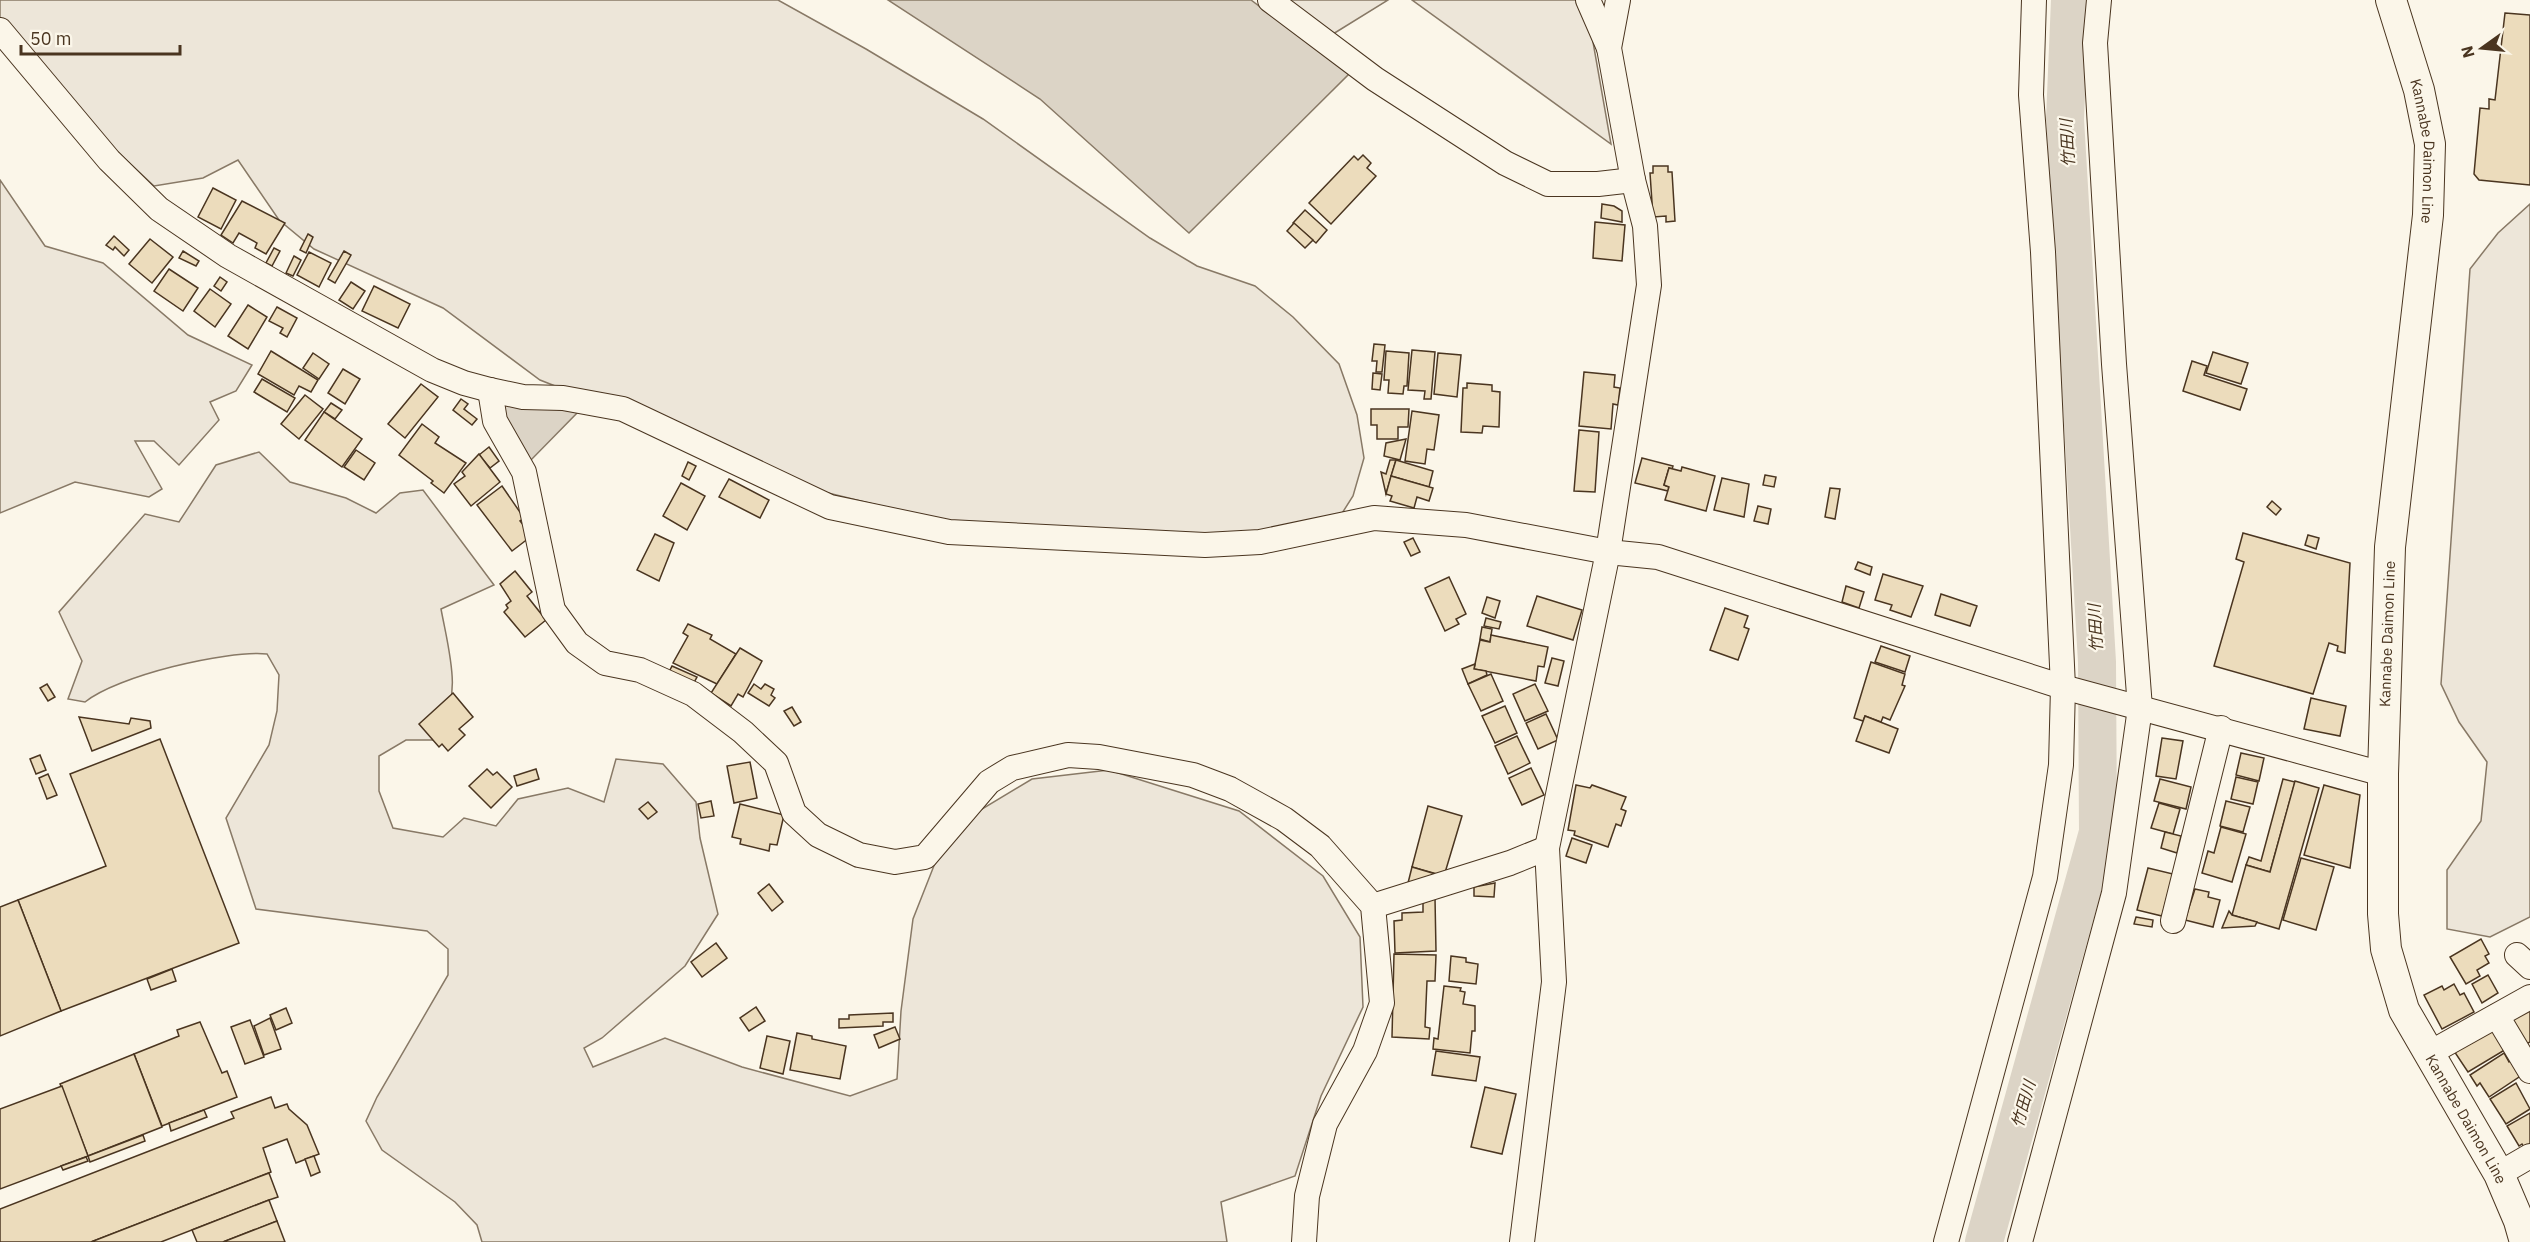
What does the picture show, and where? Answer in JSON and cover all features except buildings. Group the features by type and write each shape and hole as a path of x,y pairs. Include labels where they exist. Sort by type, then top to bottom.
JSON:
{"main road":[{"name":"Kannabe Daimon Line","path":"2391,0 2419,90 2430,144 2428,215 2390,547 2383,774 2383,914 2386,949 2404,1010 2499,1174 2519,1221 2525,1242"}],"street":[{"path":"1270,0 1375,79 1505,163 1548,184 1598,184 1633,180"},
{"path":"1522,1242 1554,982 1547,848 1608,552 1649,285 1645,226 1633,180 1609,48 1588,0"},
{"path":"1609,48 1618,0"},
{"path":"1946,1242 2045,877 2061,765 2066,688 2043,252 2031,95 2034,0"},
{"path":"2019,1242 2114,893 2137,707 2095,43 2098,0"},
{"path":"0,30 109,160 159,209 228,256 432,369 490,390 523,397 563,398 623,409 830,507 949,532 1205,545 1260,542 1374,518 1466,525 1608,552 1658,557 2066,688 2221,728 2383,774"},
{"path":"490,390 495,420 524,472 553,610 577,643 605,663 640,670 693,694 743,732 776,763 794,813 818,835 859,855 896,862 926,857 989,782 1012,768 1068,755 1099,757 1192,775 1230,789 1284,819 1320,846 1373,906 1382,1004 1365,1051 1325,1124 1307,1196 1304,1242"},
{"path":"2173,921 2221,728"},
{"path":"1373,906 1510,863 1547,848"},
{"path":"2428,1054 2530,997"},
{"path":"2497,1016 2530,1071"},
{"path":"2499,1174 2530,1156"}],"shaded area":[{"path":"0,0 778,0 866,49 983,119 1150,238 1197,266 1255,286 1293,317 1339,364 1357,415 1364,458 1353,496 1339,518 1203,541 959,525 824,492 540,380 443,308 314,249 279,220 238,160 203,178 154,186 80,117 0,25"},
{"path":"888,0 1251,0 1349,74 1189,233 1040,99"},
{"path":"1283,0 1388,0 1333,34"},
{"path":"1412,0 1580,0 1590,25 1611,144"},
{"path":"0,180 45,246 103,263 188,335 252,365 236,391 210,402 219,420 179,465 154,441 135,441 162,489 149,497 75,482 0,513"},
{"path":"2530,204 2530,917 2490,937 2447,929 2447,870 2481,821 2487,762 2459,722 2441,684 2470,269 2498,233"},
{"path":"502,402 578,412 531,460 508,433"},
{"path":"259,452 290,482 346,498 376,513 400,493 423,490 494,585 441,609 451,660 452,690 440,740 406,740 379,756 379,791 393,828 443,837 464,818 496,826 518,799 568,788 604,802 616,759 663,764 696,802 700,838 718,914 685,966 602,1038 584,1048 593,1067 665,1038 742,1067 850,1096 897,1079 901,1011 913,919 937,858 967,818 1032,779 1109,770 1239,811 1323,876 1360,937 1363,1007 1321,1096 1295,1176 1221,1202 1227,1242 482,1242 477,1225 455,1202 382,1150 366,1121 377,1097 448,975 448,949 427,931 256,909 226,818 269,745 277,711 279,675 267,654 225,656 172,667 121,683 100,692 85,702 68,699 82,661 59,612 145,514 179,522 216,465"}],"waterway":[{"name":"竹田川","path":"1984,1242 2098,832 2097,662 2065,119 2070,0"}]}
